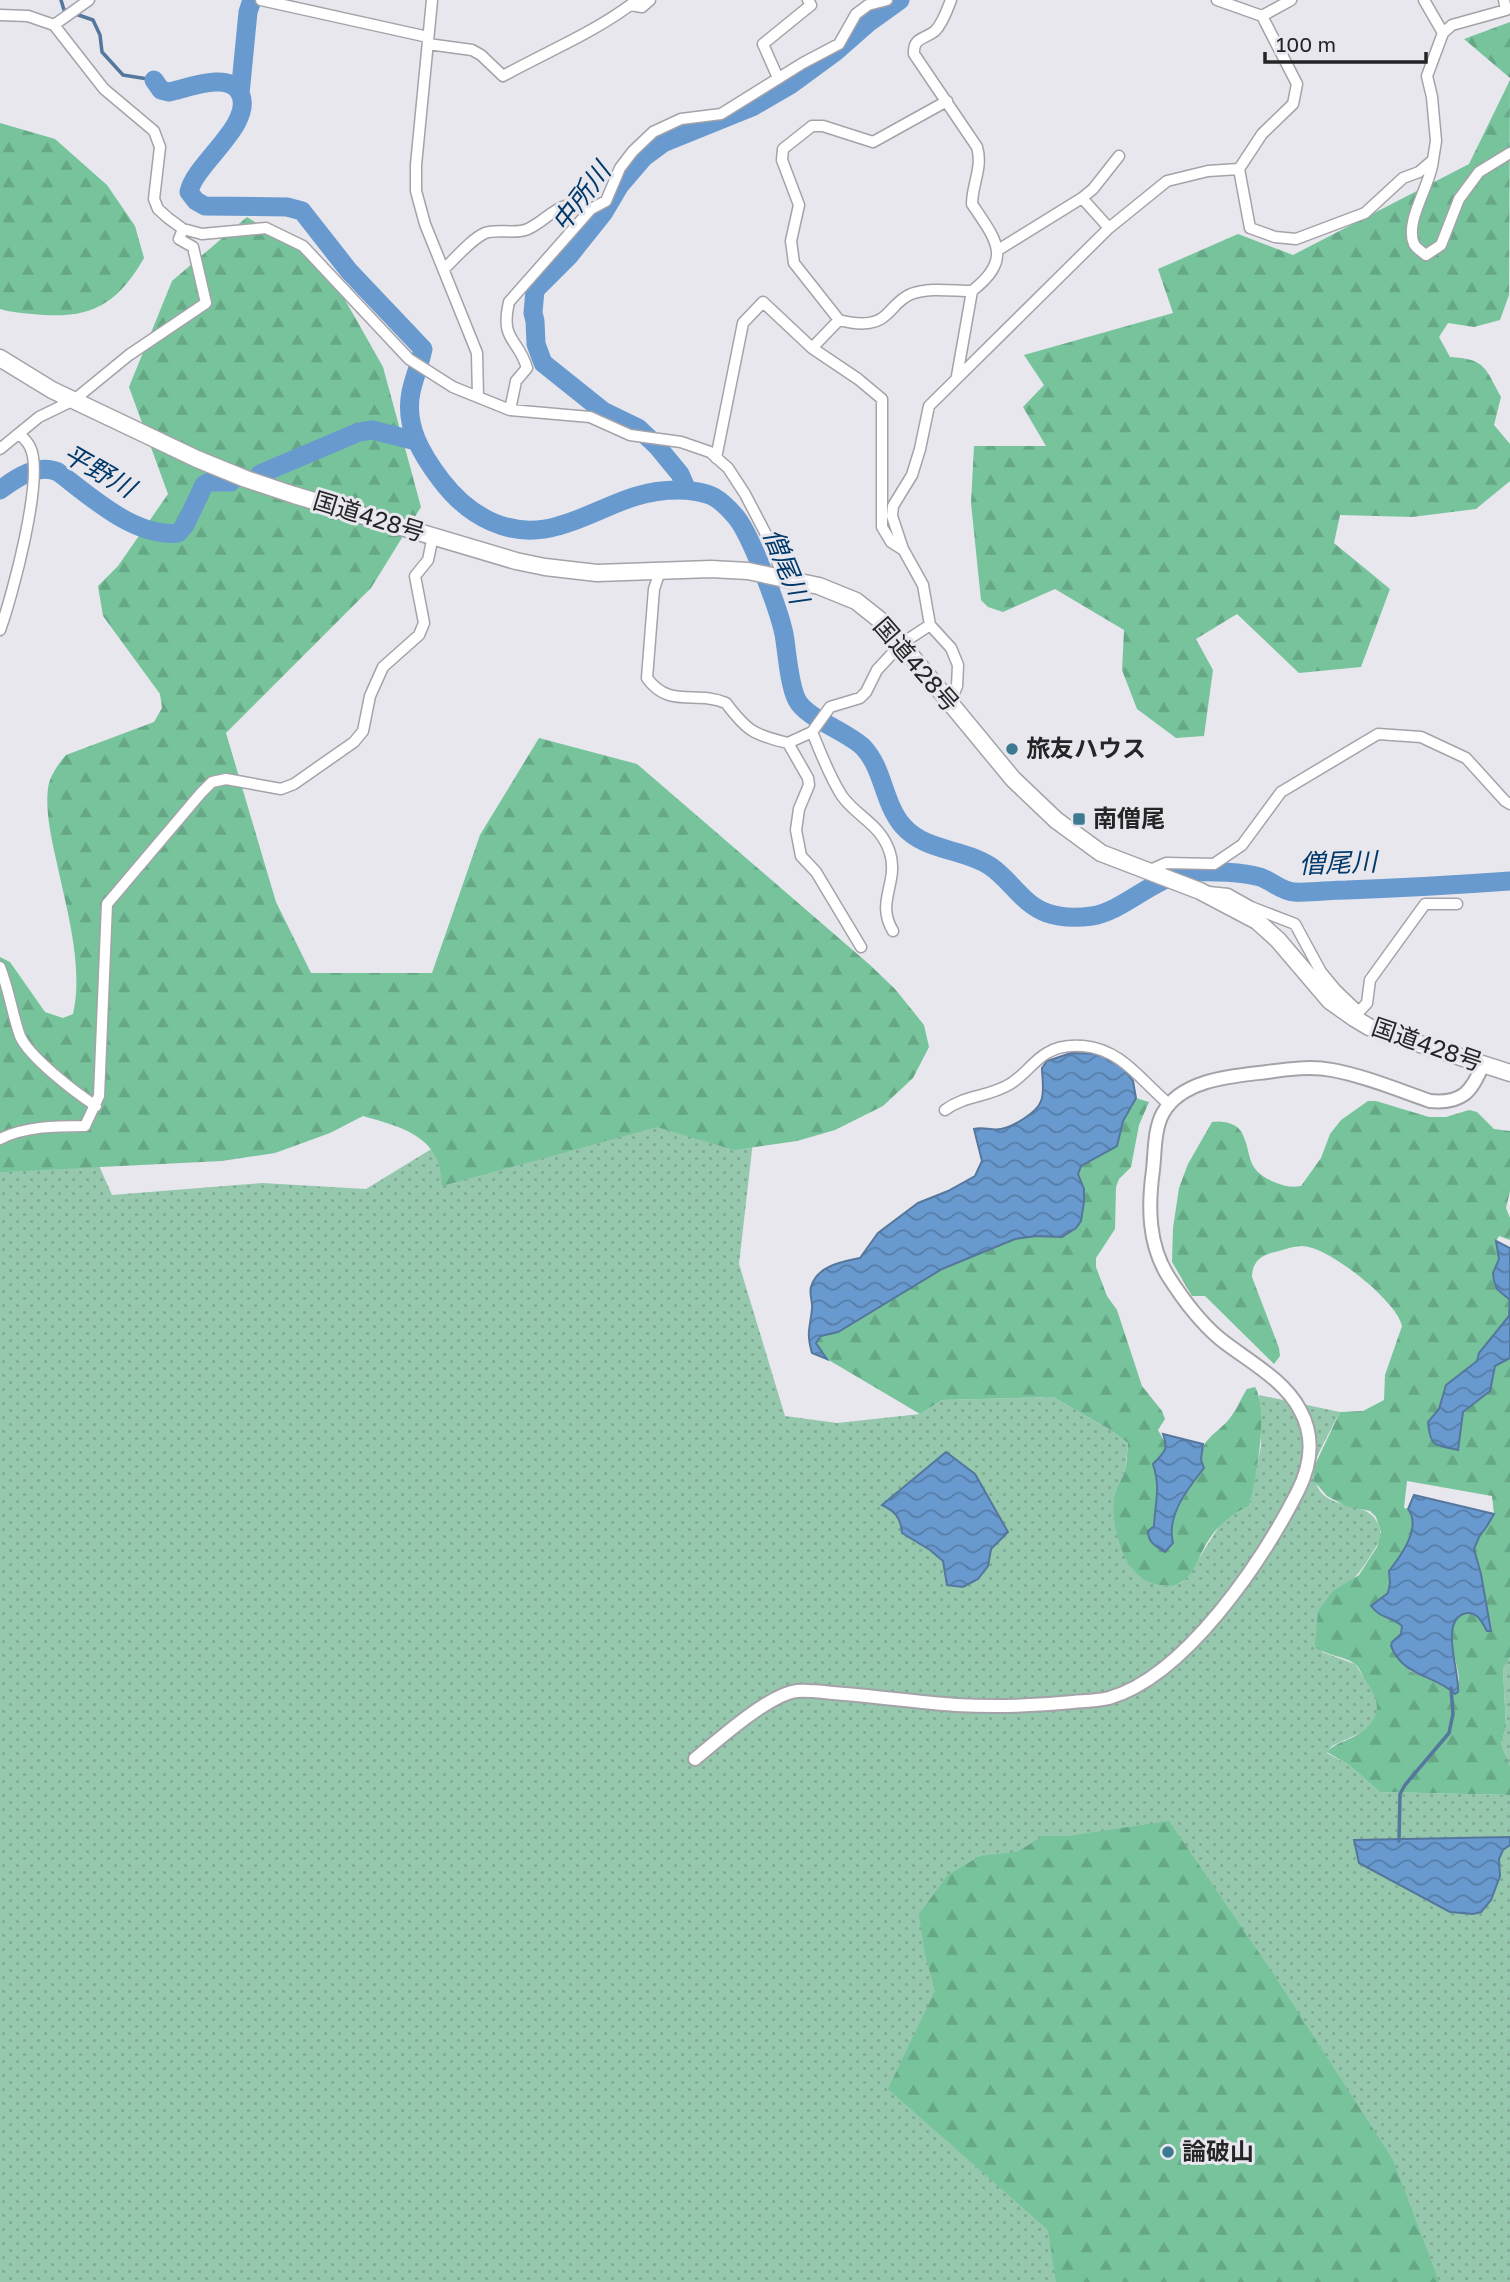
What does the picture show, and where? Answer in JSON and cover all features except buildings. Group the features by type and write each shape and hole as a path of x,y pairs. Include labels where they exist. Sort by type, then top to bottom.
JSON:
{"highway":[{"name":"国道428号","path":"0,358 52,390 197,459 270,488 433,536 545,567 597,573 710,569 748,571 819,586 856,601 885,624 1013,779 1056,820 1101,852 1200,891 1257,921 1278,940 1329,1001 1387,1034 1510,1073"}],"street":[{"path":"54,25 89,0"},
{"path":"261,0 472,50 503,76 550,50 574,41 634,3 642,8 650,0"},
{"path":"432,0 416,165 416,191 425,224 477,353 478,397"},
{"path":"778,78 763,44 811,5 808,0"},
{"path":"510,410 516,381 527,368 524,356 509,337 506,318 509,302 591,209 606,201 620,168 632,151 653,132 681,119 721,114 838,44 856,14 868,5 887,0"},
{"path":"947,101 873,142 823,126 812,126 783,149 782,160 799,205 791,241 794,263 839,320 871,323 880,321 895,303 911,294 925,291 972,291 988,279 996,267 998,250 988,227 972,204 979,169 980,157 977,148 947,101 914,54 917,40 935,31 951,0"},
{"path":"1217,0 1262,16 1297,84 1293,104 1262,134 1239,169 1250,228 1275,237 1296,239 1365,213 1403,178 1419,172 1433,160"},
{"path":"1262,16 1291,0"},
{"path":"1424,0 1443,33"},
{"path":"1504,0 1506,10 1452,25 1443,33 1427,76 1436,141 1432,170 1414,213 1411,231 1415,246 1426,255 1441,245 1459,199 1479,172 1510,153"},
{"path":"0,15 29,16 54,25 104,89 154,131 160,148 154,199 158,209 183,229 202,234 266,228 303,246 409,359 453,387 510,410 590,417 630,435 681,442 710,452 728,468 745,494 770,542 775,576"},
{"path":"998,250 1082,198 1119,156"},
{"path":"950,703 957,686 958,666 951,648 930,625 923,585 903,549 892,516 893,506 912,475 929,406 1109,228 1167,181 1208,171 1239,169"},
{"path":"1082,198 1109,228"},
{"path":"443,269 483,234 527,229 560,206 582,205 591,209"},
{"path":"0,449 39,417 75,400 129,355 206,303 193,247 179,239 183,229"},
{"path":"957,377 972,291"},
{"path":"716,458 743,323 763,302 812,348 882,399 883,527 891,542 903,549"},
{"path":"812,348 839,320"},
{"path":"0,630 12,597 27,526 34,468 31,448 20,434"},
{"path":"0,1139 24,1130 85,1126 99,1096 107,904 212,782 226,779 282,789 294,784 360,735 370,696 383,667 419,635 424,622 415,576 428,560 433,536"},
{"path":"660,571 654,589 647,667 647,678 652,685 660,693 670,696 719,700 726,703 750,732 788,743 812,732 830,707 860,698 877,670 901,643 930,625"},
{"path":"812,732 842,796 875,827 890,852 893,868 885,911 886,920 893,932"},
{"path":"1151,873 1166,863 1214,864 1242,845 1281,792 1378,734 1421,737 1466,758 1510,804"},
{"path":"788,743 810,785 799,809 796,830 801,856 816,873 861,947"},
{"path":"1200,891 1228,894 1251,907 1295,924 1321,972 1357,1015 1367,1003 1370,980 1425,904 1457,904"},
{"path":"0,967 21,1039 54,1075 96,1106"},
{"path":"946,1110 963,1099 1013,1083 1036,1060 1049,1052 1071,1045 1097,1047 1113,1054 1131,1066 1150,1089 1170,1105"},
{"path":"695,1759 735,1725 772,1701 795,1691 884,1696 956,1704 1041,1705 1106,1699 1126,1692 1153,1676 1192,1642 1243,1582 1299,1489 1310,1455 1310,1434 1301,1410 1292,1397 1270,1376 1216,1335 1194,1313 1167,1275 1160,1260 1153,1240 1149,1202 1159,1124 1164,1111 1192,1088 1224,1077 1315,1068 1335,1070 1430,1101 1455,1100 1475,1085 1483,1064"}],"green space":[{"path":"1510,22 1510,78 1464,39"},
{"path":"1510,80 1509,295 1500,320 1474,327 1448,323 1439,337 1450,357 1471,360 1483,367 1501,397 1494,425 1510,444 1510,481 1476,509 1412,517 1340,515 1334,543 1390,589 1361,667 1299,673 1237,614 1196,639 1213,670 1204,736 1176,738 1137,709 1122,670 1124,630 1055,589 1003,612 988,607 981,600 971,503 974,446 1046,446 1023,407 1044,385 1024,355 1173,313 1158,269 1238,234 1293,255 1469,164"},
{"path":"0,123 55,139 107,185 135,226 144,258 123,288 98,307 69,315 20,313 0,309"},
{"path":"247,217 327,268 383,367 421,507 371,588 226,733 276,902 311,973 432,973 480,835 539,738 637,764 895,989 924,1025 929,1047 913,1078 883,1106 835,1130 797,1141 734,1150 657,1127 442,1186 438,1162 424,1142 405,1130 363,1116 330,1133 275,1153 222,1161 0,1172 0,957 10,962 45,1012 63,1018 73,1014 76,996 75,957 69,916 49,821 47,801 50,779 66,755 154,722 162,708 160,694 103,616 98,586 118,566 168,494 129,387 172,281"},
{"path":"761,1071 739,1264 785,1416 837,1423 920,1414 942,1400 1053,1397 1128,1443 1125,1470 1116,1492 1115,1515 1121,1547 1164,1586 1181,1583 1220,1525 1249,1506 1261,1446 1259,1395 1340,1412 1314,1466 1317,1486 1332,1500 1368,1512 1379,1526 1380,1533 1379,1541 1359,1572 1345,1586 1333,1592 1322,1652 1355,1664 1377,1697 1377,1713 1374,1721 1362,1732 1332,1746 1327,1753 1349,1765 1380,1792 1510,1795 1510,2282 0,2282 0,1115 82,1127 112,1195 262,1183 366,1189 482,1118"},
{"path":"1136,1098 1149,1102 1139,1125 1131,1167 1119,1179 1116,1187 1115,1229 1096,1258 1096,1267 1107,1296 1117,1310 1142,1386 1162,1411 1165,1419 1158,1430 1167,1446 1153,1464 1156,1481 1154,1526 1148,1531 1170,1531 1184,1498 1204,1468 1204,1445 1230,1418 1247,1389 1255,1387 1261,1412 1258,1463 1249,1506 1217,1529 1190,1575 1172,1586 1152,1583 1142,1578 1121,1549 1115,1523 1114,1500 1125,1470 1128,1443 1109,1429 1053,1397 942,1400 920,1414 827,1359 816,1343 821,1336 838,1332 942,1269 1015,1239 1061,1237 1084,1189 1078,1174 1081,1166 1117,1146 1123,1121"},
{"path":"1368,1101 1376,1101 1429,1117 1446,1117 1469,1110 1477,1112 1494,1129 1510,1131 1510,1191 1506,1208 1510,1218 1510,1240 1499,1236 1496,1241 1499,1259 1493,1274 1497,1289 1510,1300 1509,1316 1479,1353 1477,1360 1446,1385 1439,1409 1463,1412 1490,1391 1495,1366 1510,1358 1510,1657 1503,1669 1506,1727 1501,1744 1510,1766 1510,1795 1380,1792 1349,1765 1327,1752 1364,1730 1375,1717 1377,1704 1356,1665 1315,1647 1318,1611 1333,1591 1359,1575 1377,1547 1381,1532 1376,1517 1370,1511 1346,1506 1327,1496 1314,1481 1314,1467 1340,1412 1363,1411 1384,1400 1385,1375 1402,1326 1397,1315 1360,1277 1314,1248 1299,1246 1266,1255 1256,1263 1252,1277 1279,1348 1280,1356 1274,1364 1205,1296 1192,1296 1172,1262 1173,1228 1179,1188 1188,1164 1212,1122 1225,1122 1237,1127 1258,1172 1274,1182 1294,1187 1301,1186 1321,1158 1330,1134 1341,1120","holes":["1407,1481 1492,1496 1494,1514 1474,1549 1491,1631 1487,1631 1471,1613 1459,1616 1454,1622 1452,1641 1459,1678 1455,1694 1449,1688 1410,1671 1392,1642 1401,1634 1402,1626 1372,1606 1388,1593 1389,1571 1404,1550 1411,1533 1412,1516 1408,1509 1404,1508"]},
{"path":"1510,1657 1510,1766 1501,1744 1506,1727 1503,1669"},
{"path":"1169,1821 1272,1972 1393,2160 1439,2282 1056,2282 1048,2230 888,2089 935,1991 925,1954 919,1914 948,1875 980,1856 1017,1852 1043,1836 1068,1836"}],"water":[{"path":"1071,1053 1103,1054 1123,1068 1133,1081 1136,1098 1123,1121 1117,1146 1081,1166 1078,1174 1084,1189 1084,1202 1081,1221 1076,1228 1062,1237 1015,1239 942,1269 838,1332 821,1336 816,1343 827,1359 812,1353 809,1335 811,1290 819,1274 831,1266 860,1258 878,1233 918,1203 975,1176 982,1161 974,1129 1001,1129 1029,1115 1039,1106 1042,1097 1042,1068 1047,1061"},
{"path":"1496,1241 1510,1248 1510,1300 1497,1289 1494,1281 1493,1273 1499,1259"},
{"path":"1510,1300 1510,1358 1495,1366 1490,1391 1463,1412 1458,1450 1439,1446 1432,1441 1428,1422 1439,1409 1446,1385 1477,1361 1479,1353 1509,1316"},
{"path":"1163,1434 1203,1444 1201,1460 1204,1468 1180,1503 1173,1523 1173,1543 1165,1552 1151,1541 1148,1535 1148,1531 1154,1526 1157,1495 1153,1464 1164,1451 1166,1444"},
{"path":"946,1452 975,1474 1008,1532 991,1549 988,1566 978,1579 963,1587 947,1585 943,1561 902,1533 896,1516 882,1505"},
{"path":"1414,1495 1494,1514 1474,1549 1491,1631 1487,1631 1472,1613 1463,1614 1456,1619 1452,1638 1458,1683 1458,1692 1455,1694 1404,1664 1391,1646 1401,1634 1402,1626 1371,1606 1388,1593 1389,1571 1399,1558 1411,1533 1412,1516 1408,1509"},
{"path":"1510,1837 1510,1845 1503,1850 1499,1859 1500,1876 1491,1900 1481,1912 1473,1914 1450,1912 1359,1863 1354,1840"}],"waterway":[{"path":"61,0 64,10 93,20 100,35 102,52 123,75 154,80"},
{"name":"僧尾川","path":"240,94 248,12 252,0"},
{"name":"中所川","path":"687,490 680,474 638,428 603,411 543,363 536,344 533,313 535,290 569,256 604,212 620,185 644,157 663,143 752,107 790,85 900,0"},
{"name":"僧尾川","path":"154,80 161,90 169,92 207,83 218,82 235,86 240,93 242,105 239,118 232,131 201,169 189,192 196,201 205,206 287,207 302,211 349,271 423,349 411,392 412,428 421,450 434,470 464,505 492,522 524,530 558,526 630,498 660,491 682,490 706,494 729,509 742,526 771,591 784,634 790,677 797,700 817,719 863,747 875,765 896,817 922,841 979,860 997,872 1030,904 1052,915 1069,917 1104,913 1166,879 1193,872 1253,875 1294,892 1510,881"},
{"name":"平野川","path":"260,474 359,432 372,430 416,441"},
{"name":"平野川","path":"0,490 28,473 50,470 58,472 130,522 162,533 178,533 185,525 204,485 209,482 231,482"},
{"path":"1399,1841 1400,1794 1449,1733 1453,1714 1451,1688"}],"place":[{"name":"旅友ハウス","path":"1012,749"},
{"name":"南僧尾","path":"1079,819"},
{"name":"論破山","path":"1168,2152"}]}
